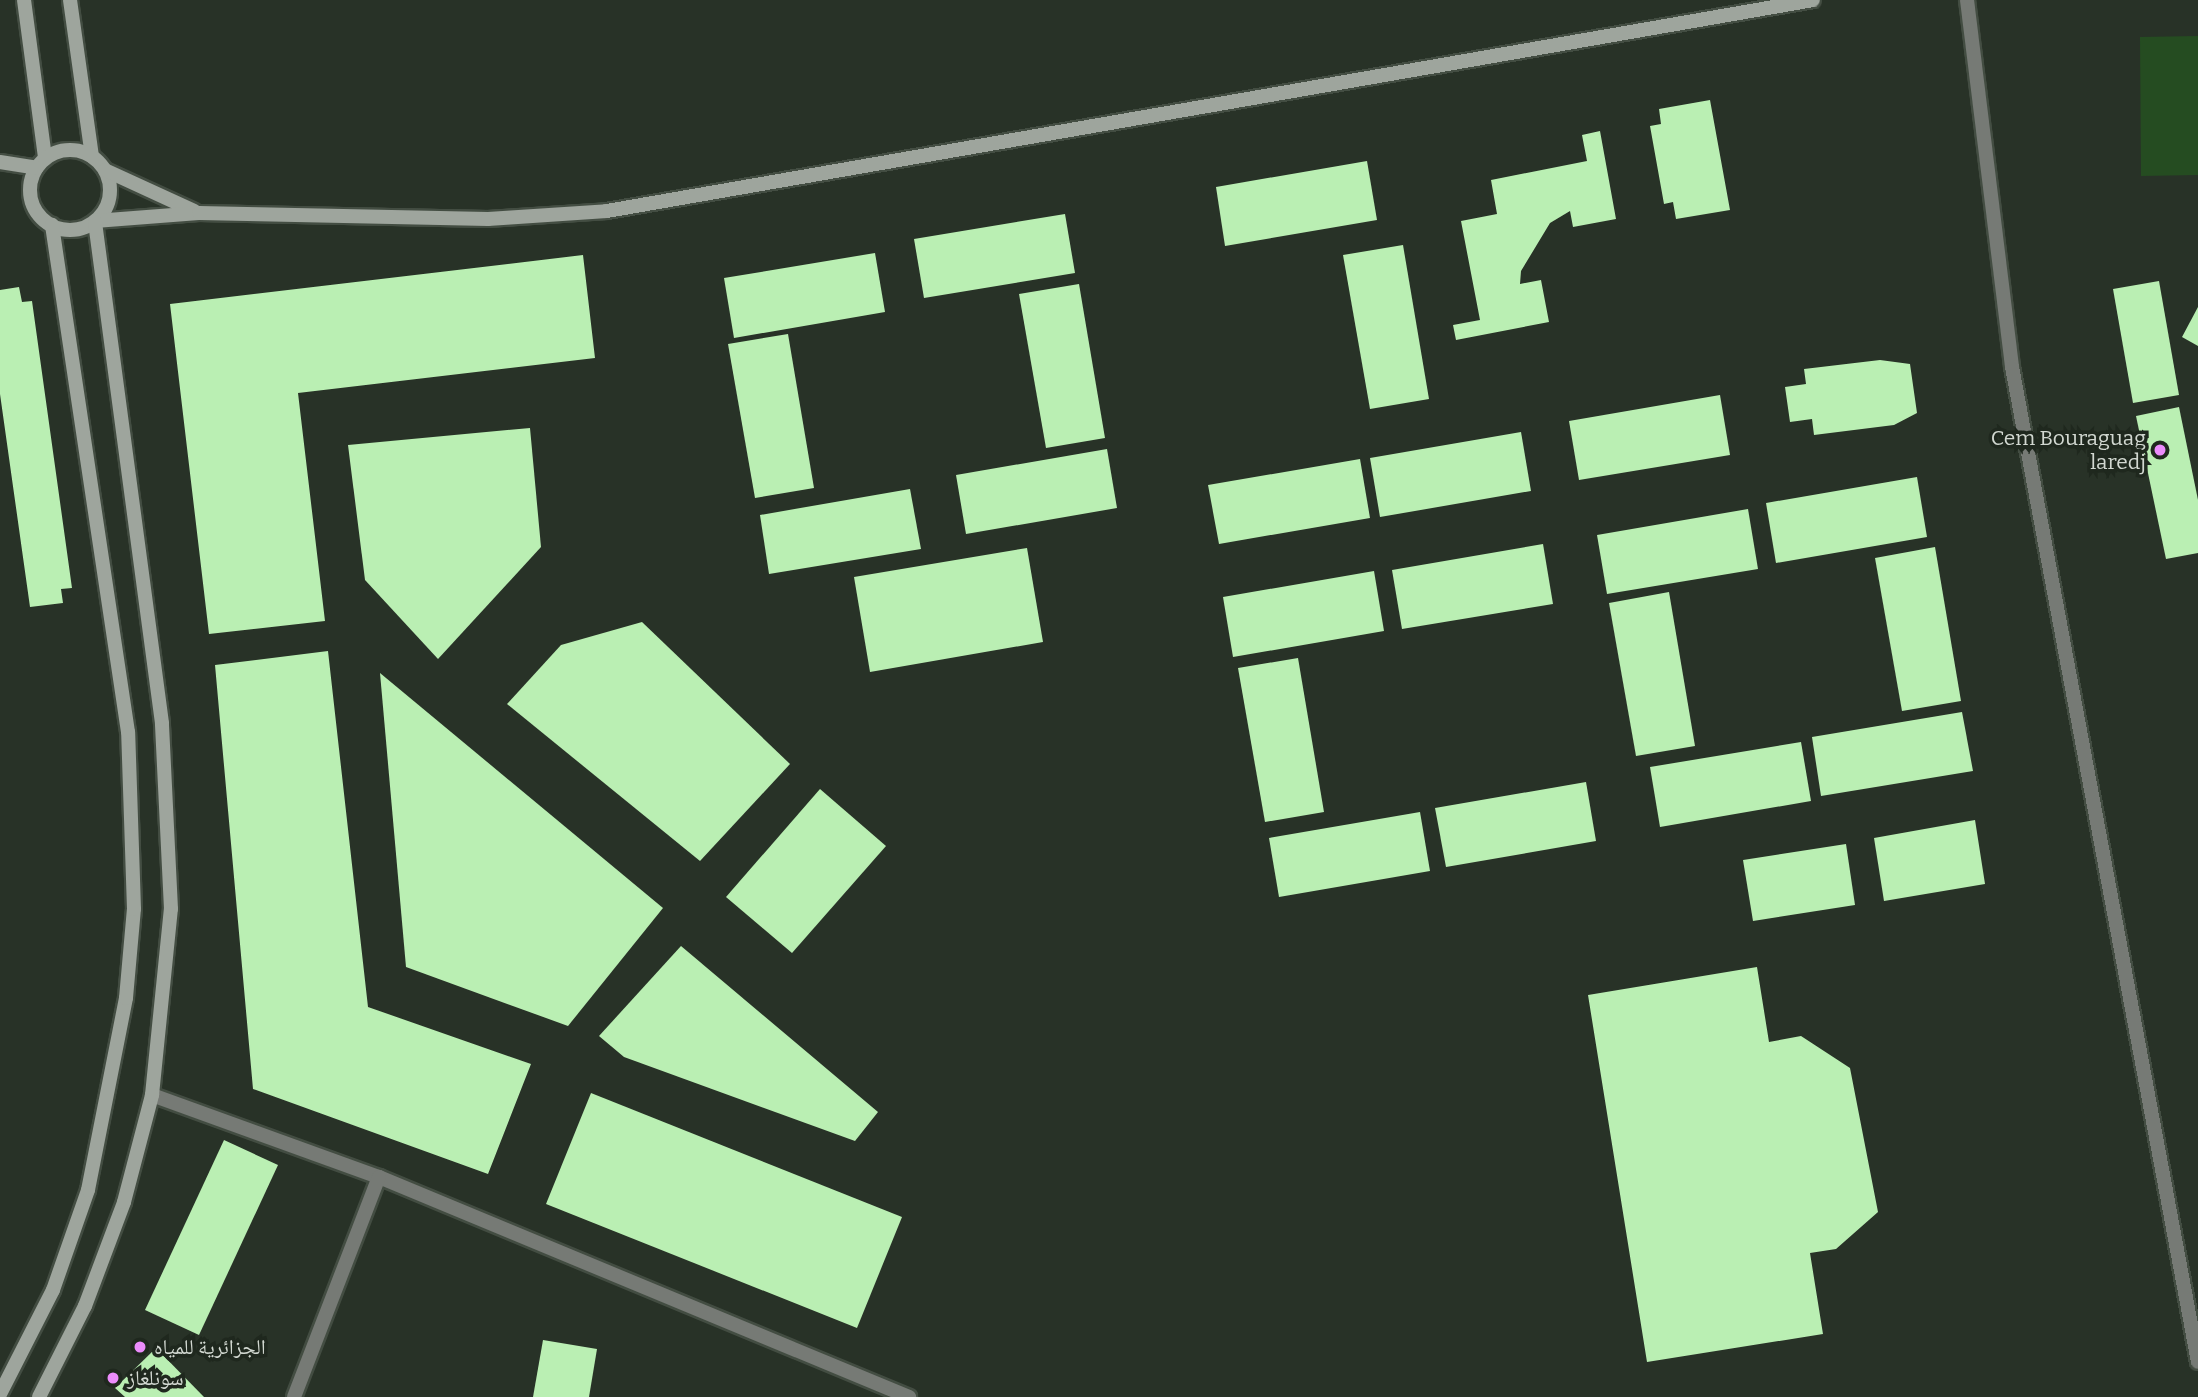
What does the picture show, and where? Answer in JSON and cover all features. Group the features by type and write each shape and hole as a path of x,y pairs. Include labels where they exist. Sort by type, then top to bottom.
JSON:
{"main road":[{"path":"24,0 41,163 30,193 41,217 52,225 73,230 95,221 199,213 488,219 607,211 1813,0"},
{"path":"70,0 92,156"},
{"path":"0,162 41,163 68,149 92,156 105,170 199,213"},
{"path":"39,1397 85,1306 124,1202 152,1096 166,989 170,816 95,221 108,202 105,170"},
{"path":"0,1394 53,1290 88,1190 124,1010 134,909 128,733 52,225"}],"street":[{"path":"1967,0 2012,367 2198,1362"},
{"path":"152,1096 379,1177 909,1397"},
{"path":"294,1397 379,1177"}],"green space":[{"path":"2198,36 2198,175 2141,176 2140,37"}],"building":[{"path":"1710,100 1730,210 1676,219 1673,202 1664,204 1650,126 1661,124 1659,109"},
{"path":"1600,131 1616,219 1573,227 1570,211 1550,223 1521,271 1520,284 1541,280 1549,322 1456,340 1453,325 1480,320 1461,221 1497,214 1491,180 1587,161 1582,135"},
{"path":"1367,161 1377,220 1225,246 1216,187"},
{"path":"1065,214 1075,273 924,298 914,239"},
{"path":"1403,245 1429,399 1370,409 1343,255"},
{"path":"875,253 885,312 734,338 724,278"},
{"path":"583,255 595,358 298,393 325,621 209,634 170,304"},
{"path":"2159,281 2179,395 2133,403 2113,289"},
{"path":"1079,284 1105,438 1046,448 1019,294"},
{"path":"19,287 22,302 32,301 72,588 61,589 63,603 30,607 0,394 0,290"},
{"path":"2198,307 2198,346 2182,337"},
{"path":"788,334 814,488 755,498 728,344"},
{"path":"1880,360 1910,364 1917,413 1894,425 1814,435 1812,419 1790,422 1785,387 1806,384 1804,369"},
{"path":"1720,395 1730,455 1579,480 1569,421"},
{"path":"2179,407 2198,500 2198,553 2166,559 2136,416"},
{"path":"530,428 541,547 438,659 365,580 348,445"},
{"path":"1521,432 1531,491 1380,517 1370,458"},
{"path":"1107,449 1117,508 966,534 956,475"},
{"path":"1360,459 1370,518 1219,544 1208,485"},
{"path":"1917,477 1927,537 1776,563 1766,503"},
{"path":"910,489 921,549 769,574 760,515"},
{"path":"1748,509 1758,569 1607,594 1597,535"},
{"path":"1543,544 1553,604 1402,629 1392,570"},
{"path":"1935,547 1961,701 1902,711 1875,558"},
{"path":"1027,548 1043,642 870,672 854,577"},
{"path":"1374,571 1384,631 1233,657 1223,597"},
{"path":"1669,592 1695,746 1636,756 1609,603"},
{"path":"642,622 790,764 700,861 507,704 561,645"},
{"path":"328,651 368,1007 531,1064 488,1174 253,1089 215,665"},
{"path":"1298,658 1324,812 1265,822 1238,668"},
{"path":"380,673 663,908 568,1026 406,967"},
{"path":"1962,712 1973,771 1821,796 1812,737"},
{"path":"1801,742 1811,801 1660,827 1650,767"},
{"path":"1586,782 1596,841 1446,867 1435,808"},
{"path":"820,789 886,846 792,953 726,897"},
{"path":"1420,812 1430,871 1279,897 1269,838"},
{"path":"1975,820 1985,884 1884,901 1874,838"},
{"path":"1846,844 1855,905 1753,921 1743,860"},
{"path":"681,946 878,1112 855,1141 624,1057 599,1036"},
{"path":"1757,967 1769,1042 1801,1036 1850,1068 1878,1212 1836,1249 1810,1253 1823,1334 1647,1362 1588,995"},
{"path":"591,1093 902,1217 857,1328 546,1204"},
{"path":"224,1140 278,1165 199,1335 145,1310"},
{"path":"543,1340 597,1349 589,1397 533,1397"},
{"path":"156,1348 204,1397 125,1397 115,1388"}],"place":[{"name":"Cem Bouraguag laredj","path":"2160,450"},
{"name":"الجزائرية للمياه","path":"140,1347"},
{"name":"سونلغاز","path":"113,1378"}]}
